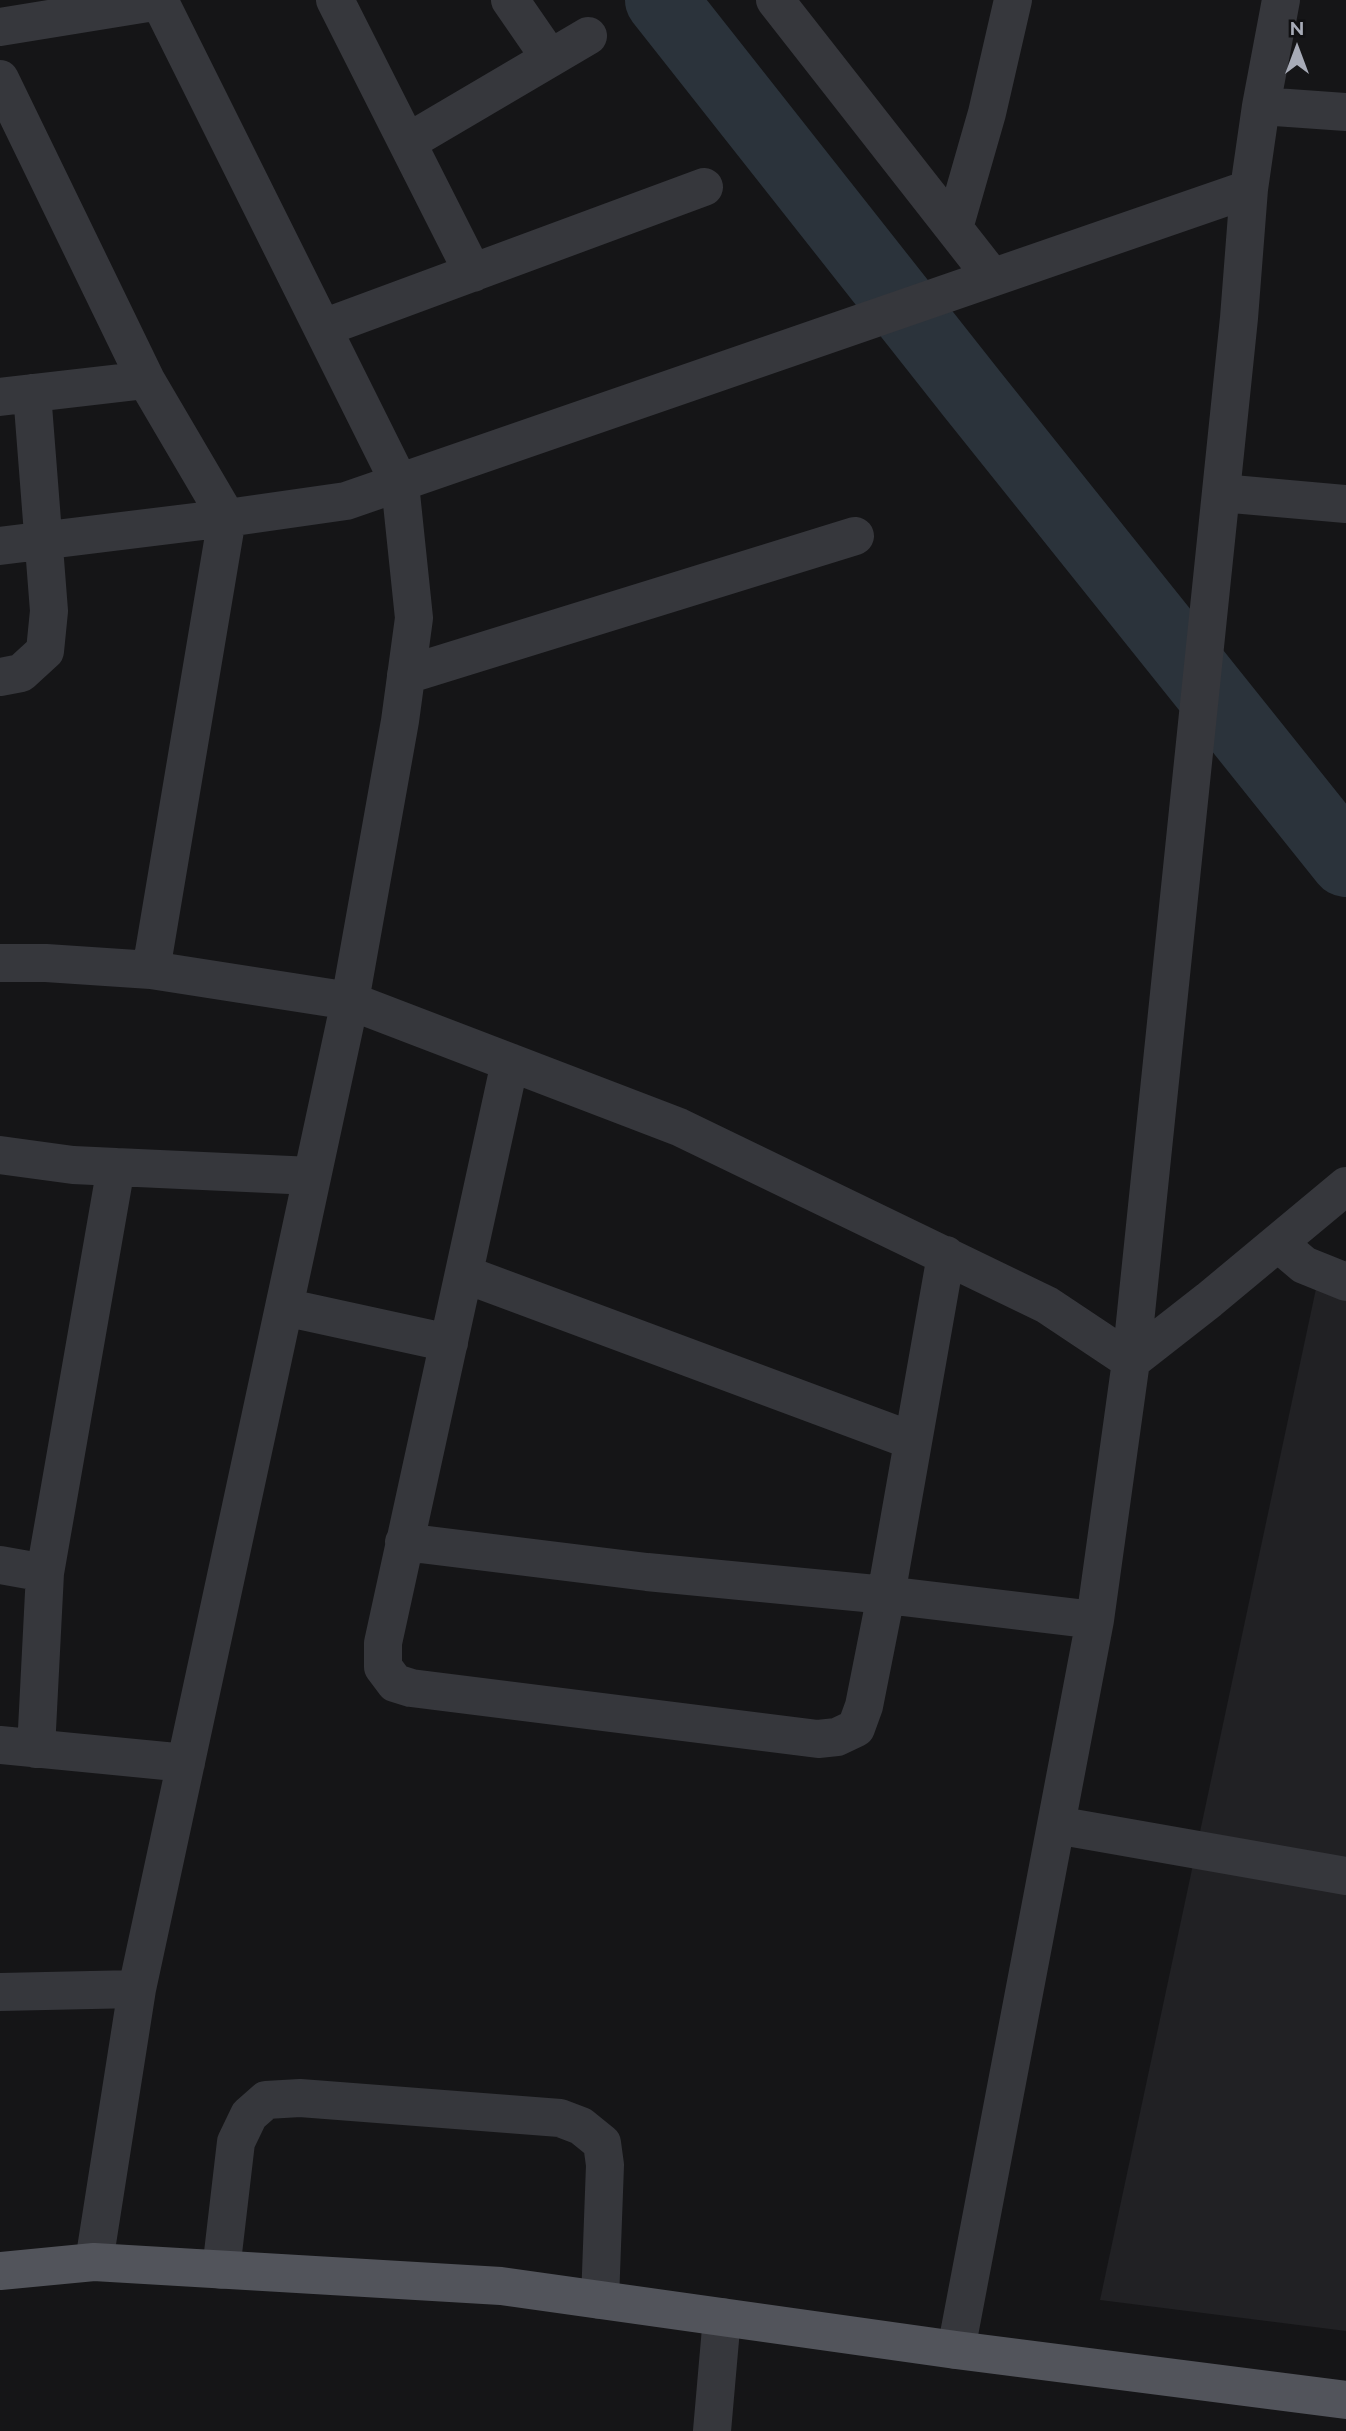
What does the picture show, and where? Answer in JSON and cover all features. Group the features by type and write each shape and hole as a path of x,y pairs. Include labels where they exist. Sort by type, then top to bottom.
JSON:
{"main road":[{"path":"0,2271 94,2262 501,2286 956,2350 1346,2400"}],"street":[{"path":"0,27 159,0 400,484 414,618 350,1001 137,1989 94,2262"},
{"path":"335,0 473,273"},
{"path":"510,0 550,58"},
{"path":"775,0 992,277"},
{"path":"954,228 987,113 1013,0"},
{"path":"956,2350 1095,1620 1131,1361 1195,747 1249,189 1281,0"},
{"path":"408,142 588,36"},
{"path":"0,79 146,380 227,518 151,970"},
{"path":"1261,106 1346,112"},
{"path":"323,328 704,187"},
{"path":"0,546 346,501 1249,189"},
{"path":"0,677 21,673 45,651 49,611 42,541 16,395 146,380"},
{"path":"1220,494 1346,504"},
{"path":"406,675 855,536"},
{"path":"0,963 46,963 151,970 350,1001 679,1127 1047,1305 1131,1361"},
{"path":"510,1062 383,1643 383,1667 395,1682 411,1688 818,1739 837,1737 856,1727 864,1706 886,1595 946,1255"},
{"path":"0,1155 73,1165 312,1176"},
{"path":"116,1167 18,1747 186,1763"},
{"path":"1131,1361 1346,1186"},
{"path":"1278,1243 1304,1265 1346,1282"},
{"path":"464,1274 913,1441"},
{"path":"284,1307 449,1343"},
{"path":"404,1542 647,1572 886,1595 1095,1620"},
{"path":"0,1564 46,1573"},
{"path":"1056,1825 1346,1876"},
{"path":"0,1992 137,1989"},
{"path":"221,2270 236,2142 249,2115 266,2101 300,2098 559,2118 581,2126 602,2143 605,2165 600,2300"},
{"path":"712,2431 722,2317"}],"shaded area":[{"path":"1346,1260 1346,2331 1100,2300 1317,1284"}],"waterway":[{"path":"661,0 1346,861"}]}
